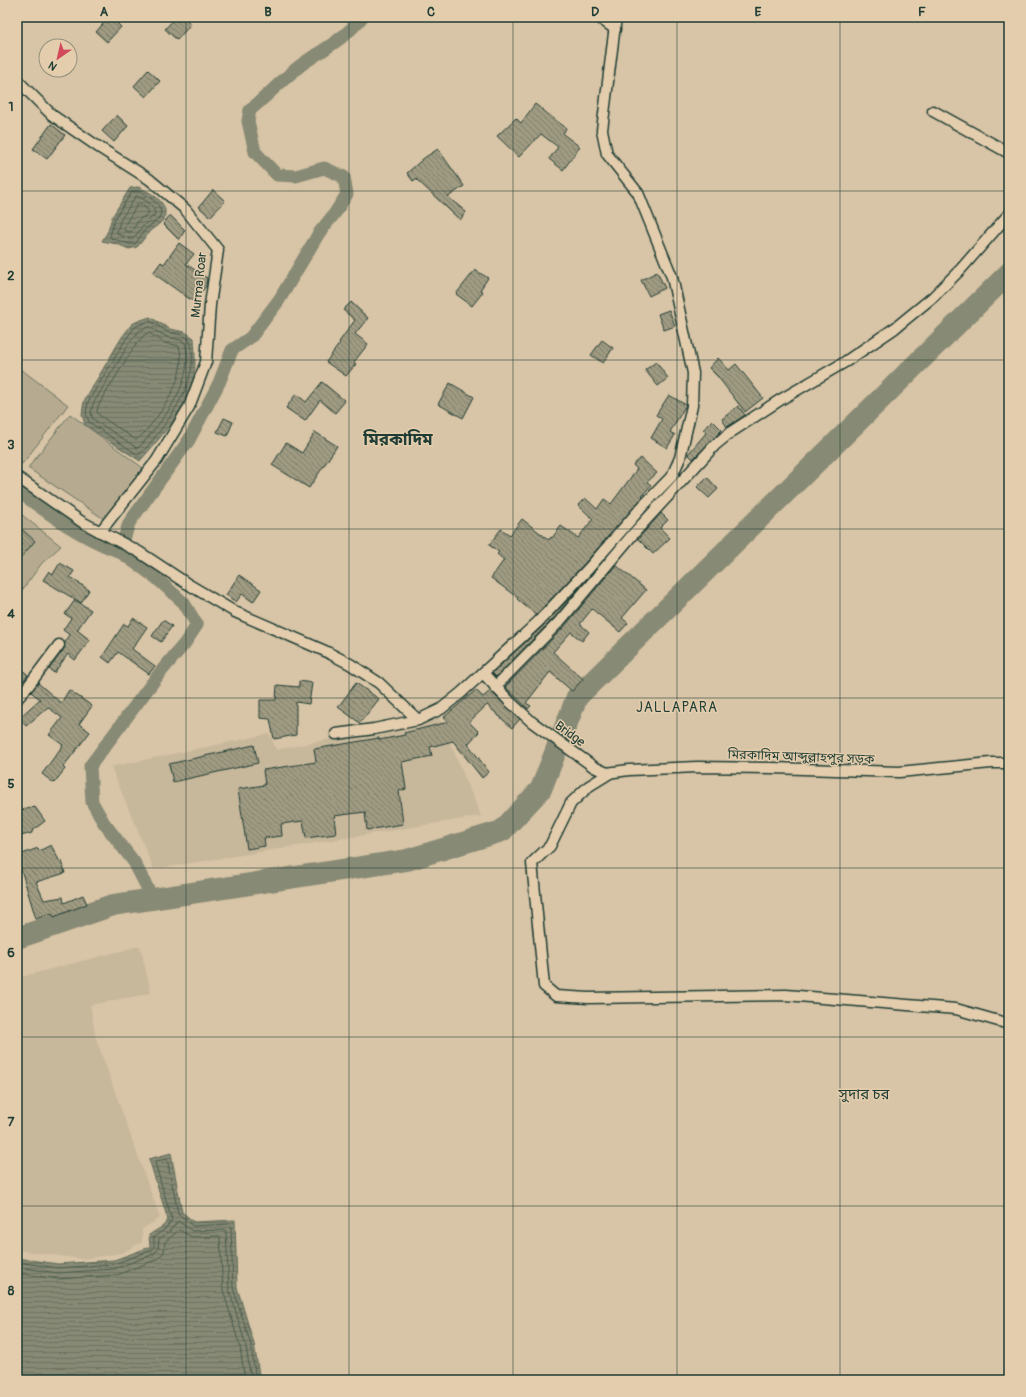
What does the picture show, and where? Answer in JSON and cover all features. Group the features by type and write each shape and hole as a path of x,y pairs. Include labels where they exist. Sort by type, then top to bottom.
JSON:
{"street":[{"path":"598,17 615,29"},
{"path":"336,734 374,729 418,720 441,709 461,693 538,622 589,568 641,508 672,476 680,458 692,406 694,373 672,277 638,193 607,154 602,130 616,17"},
{"name":"Murma Roar","path":"17,80 52,115 149,179 185,209 218,250 210,305 206,362 189,407 157,460 100,532"},
{"path":"933,111 1009,153"},
{"path":"495,687 559,622 634,533 715,446 731,432 780,400 845,362 895,328 933,297 961,269 1009,214"},
{"path":"17,477 82,522 139,552 186,583 235,612 325,651 350,664 379,683 418,720"},
{"path":"17,699 59,645"},
{"name":"Bridge","path":"483,673 495,687 532,722 594,767"},
{"name":"মিরকাদিম আব্দুল্লাহপুর সড়ক","path":"594,767 600,771 610,773 629,770 697,767 899,772 991,763 1009,764"},
{"path":"610,773 589,786 571,803 550,846 532,863 544,986 556,996 588,998 786,995 956,1009 1009,1024"}],"shaded area":[{"path":"22,370 68,405 22,464 17,460 17,377"},
{"path":"70,414 143,468 104,519 28,468"},
{"path":"17,511 61,546 42,563 17,597"},
{"path":"439,717 481,816 154,869 111,767 270,734 276,750"},
{"path":"140,946 151,993 90,1005 96,1039 160,1218 142,1229 142,1242 122,1253 82,1259 17,1250 17,978"}],"water":[{"path":"138,187 154,195 162,203 165,208 163,220 151,230 137,247 129,249 117,244 102,241 108,231 112,217 130,188"},
{"path":"150,317 170,329 185,332 194,338 195,370 190,392 185,402 171,424 140,461 85,425 82,414 84,401 122,337 132,324"},
{"path":"171,1153 182,1212 194,1222 235,1220 237,1287 254,1344 260,1380 17,1380 17,1258 58,1264 114,1260 150,1247 149,1235 163,1226 168,1220 149,1159"}],"building":[{"path":"109,17 111,17 121,27 107,42 96,32"},
{"path":"176,17 184,17 191,24 177,40 165,29"},
{"path":"148,70 160,81 146,97 134,86"},
{"path":"535,104 566,128 563,134 580,147 563,170 549,159 558,147 541,134 519,157 497,136 516,118 521,123"},
{"path":"117,115 128,126 114,142 102,131"},
{"path":"51,124 65,135 47,159 33,149"},
{"path":"438,149 464,186 448,197 466,212 460,220 416,179 413,181 407,173 424,158"},
{"path":"213,190 225,201 210,217 199,207"},
{"path":"170,215 185,230 179,240 163,224"},
{"path":"179,243 194,254 186,264 207,278 206,286 194,302 153,273 161,262 164,264"},
{"path":"475,270 488,278 480,290 483,292 472,306 456,294"},
{"path":"657,272 665,288 649,296 641,280"},
{"path":"351,302 368,318 355,334 368,344 354,362 356,364 346,376 326,362 355,320 343,310"},
{"path":"669,310 675,326 664,330 658,314"},
{"path":"602,340 613,348 603,363 591,355"},
{"path":"718,358 729,370 736,364 763,398 745,412 718,377 709,368"},
{"path":"656,362 668,378 658,386 645,370"},
{"path":"322,382 345,401 335,413 320,400 305,421 286,408 296,394 306,402"},
{"path":"450,383 474,397 463,418 438,404"},
{"path":"669,395 686,405 670,432 675,435 667,448 651,438 662,419 656,415"},
{"path":"738,406 745,415 727,427 722,419"},
{"path":"224,418 233,422 227,436 217,432"},
{"path":"712,420 722,430 693,459 688,454 706,433 703,430"},
{"path":"315,432 337,446 309,488 272,465 286,443 302,453"},
{"path":"641,458 657,473 647,482 651,485 642,496 643,497 584,564 536,615 517,599 518,598 491,578 504,560 497,554 499,552 489,545 501,529 510,535 522,519 549,540 561,526 578,538 593,519 578,505 585,498 597,509 604,499 611,504 637,469 633,465"},
{"path":"707,477 718,489 709,498 697,487"},
{"path":"661,513 668,520 660,528 670,538 653,554 638,539"},
{"path":"17,525 35,541 17,562"},
{"path":"60,563 74,571 70,577 89,590 81,603 43,580 49,571 53,574"},
{"path":"616,565 646,590 622,618 628,623 620,632 592,609 580,624 589,632 582,641 571,632 553,652 583,679 572,691 550,672 526,703 531,706 528,709 505,687 564,627"},
{"path":"239,575 261,590 253,602 242,594 236,602 226,595"},
{"path":"580,587 554,618 496,677 492,673 542,627"},
{"path":"75,600 91,610 77,630 90,640 75,660 68,654 54,673 49,669 64,649 65,642 70,635 63,630 71,618 65,614"},
{"path":"133,618 147,627 132,649 155,666 149,674 118,652 110,663 102,657 124,624 128,626"},
{"path":"163,620 172,626 161,642 152,636"},
{"path":"17,665 28,675 21,684 17,680"},
{"path":"299,681 312,683 309,704 296,702 296,735 274,739 270,719 260,718 260,700 276,700 277,685 299,687"},
{"path":"38,683 61,703 69,690 92,706 79,724 90,732 63,767 65,769 54,783 42,774 63,745 49,735 62,718 48,707 26,726 19,718 40,699 31,692"},
{"path":"356,683 379,699 360,723 338,707"},
{"path":"476,690 483,697 490,691 520,719 512,728 487,705 469,722 479,732 468,744 489,772 482,778 453,741 430,747 432,756 402,762 406,789 399,791 403,824 367,830 365,812 334,816 336,834 306,838 303,821 281,824 282,836 264,838 265,846 247,849 238,789 265,785 263,770 316,762 314,749 405,735 404,733 448,722 444,717"},
{"path":"254,745 258,763 173,782 169,764"},
{"path":"35,807 45,821 32,831 32,833 17,837 17,811"},
{"path":"51,845 60,862 61,861 65,873 36,882 44,900 63,897 64,903 83,895 87,904 54,917 52,913 36,919 17,856 38,848 39,851"}],"waterway":[{"path":"153,899 134,862 104,823 92,802 90,766 159,674 185,643 197,625 184,603 155,577 120,552 129,523 189,440 219,383 232,350 251,337 279,300 319,233 335,213 347,194 344,177 324,168 296,176 277,175 255,152 248,121 250,110 301,65 349,31 362,17"},
{"path":"17,938 113,905 407,860 502,831 541,789 577,697 1009,273"},
{"path":"17,490 54,517 92,540 120,552"}],"district":[{"name":"মিরকাদিম","path":"398,439"},
{"name":"JALLAPARA","path":"677,707"},
{"name":"সুদার চর","path":"864,1094"}]}
